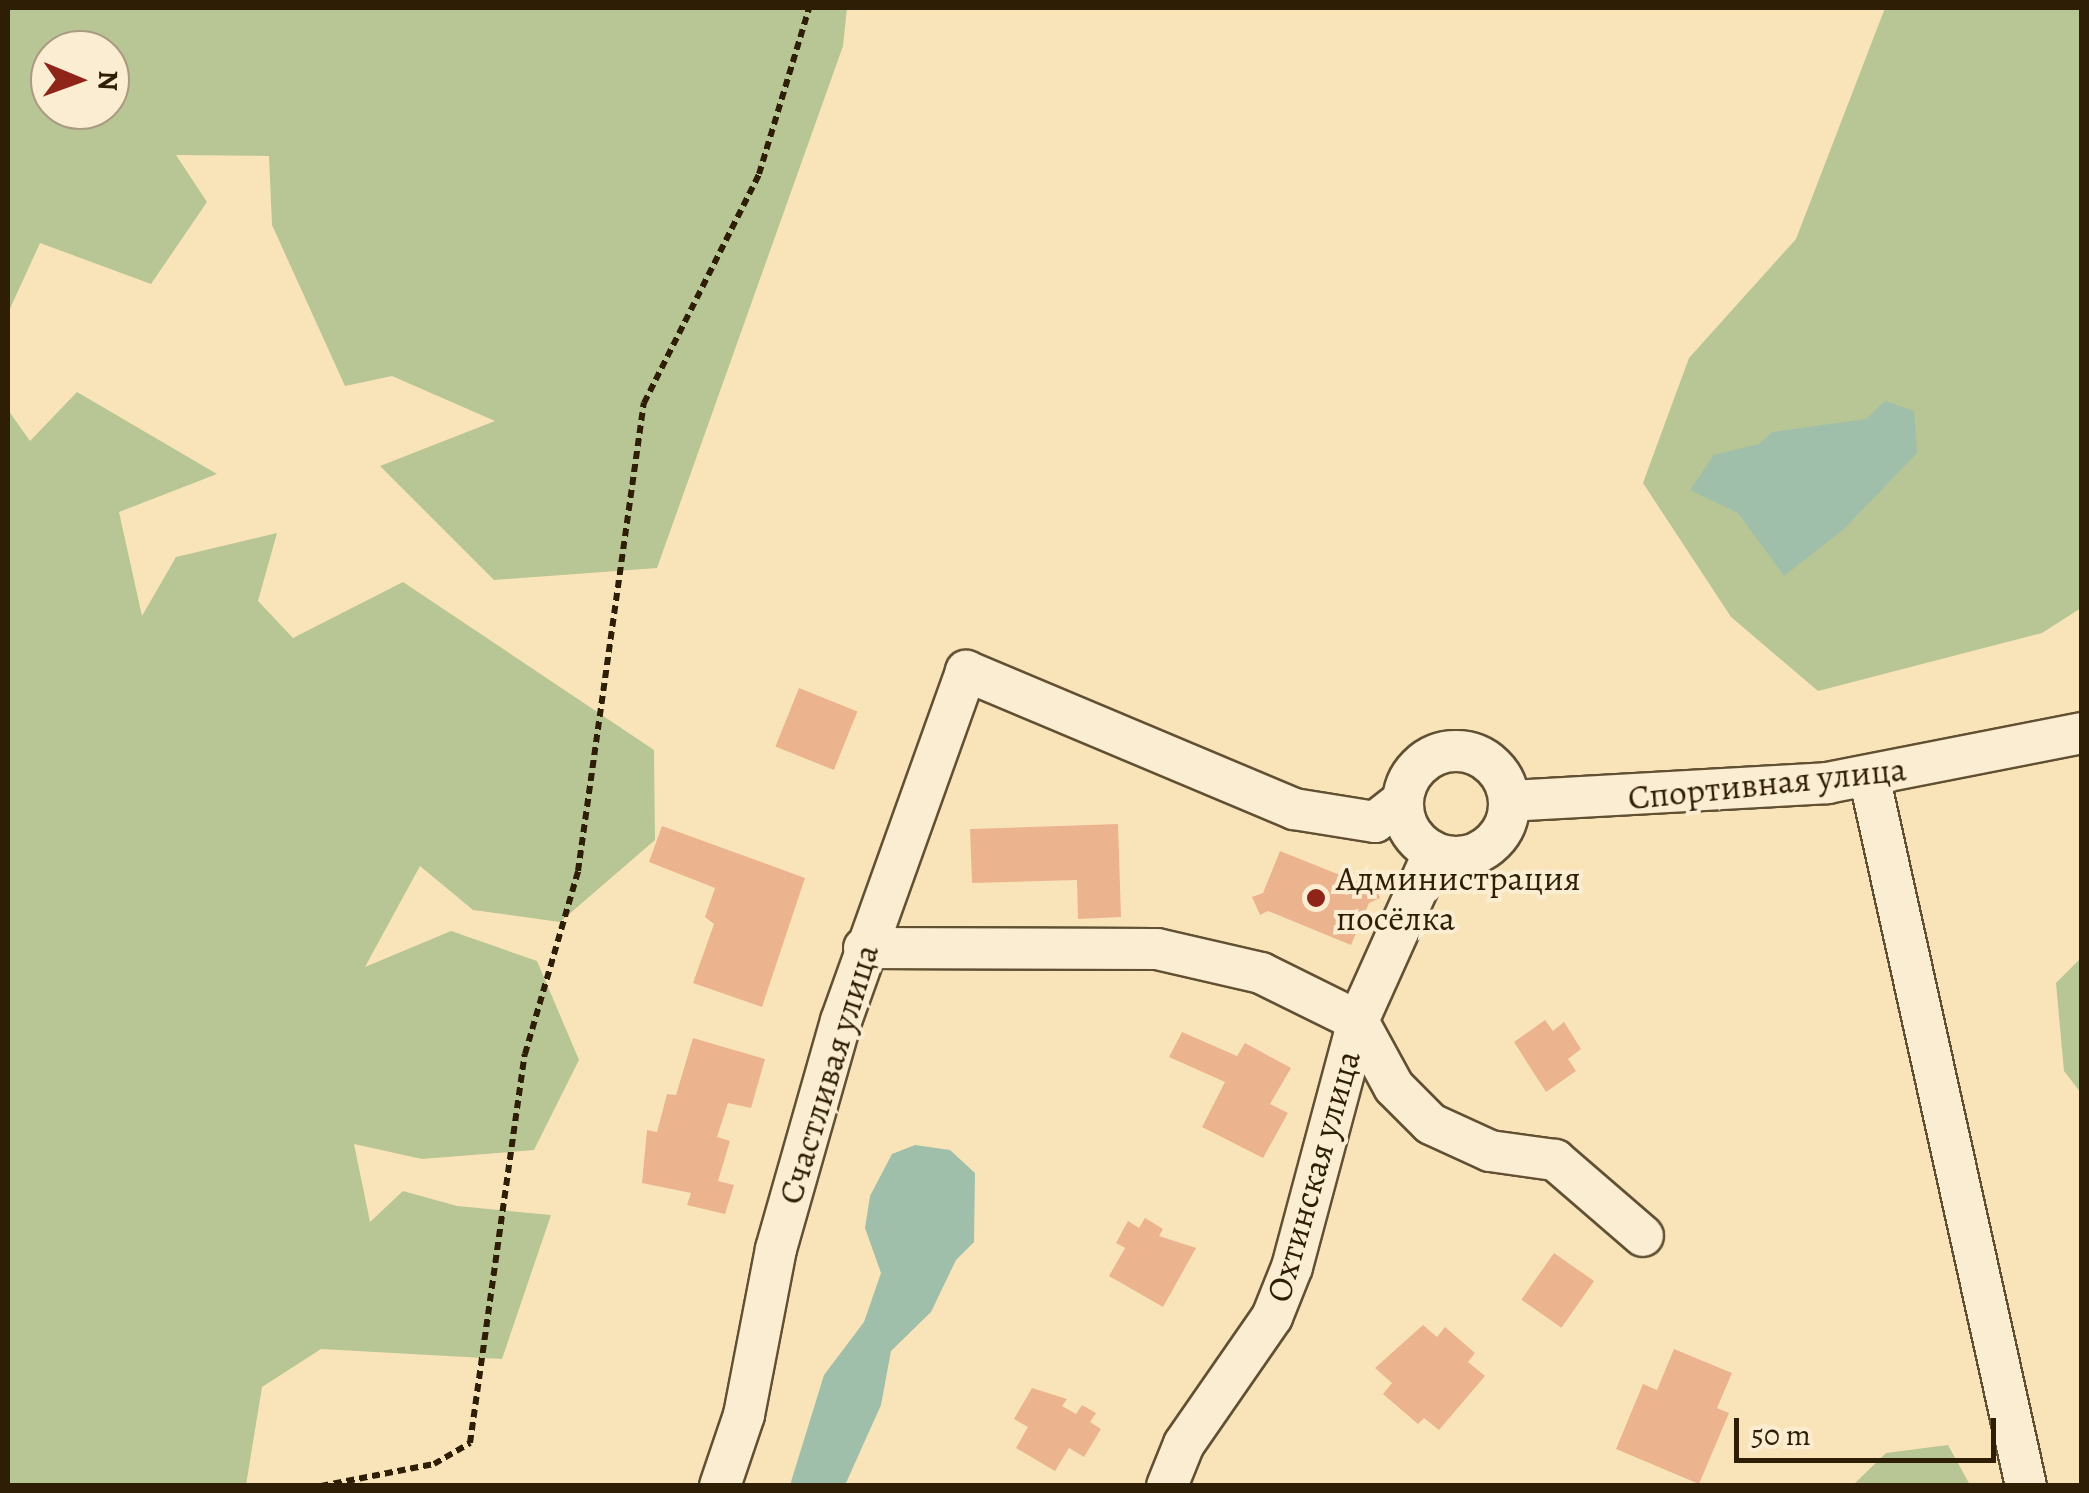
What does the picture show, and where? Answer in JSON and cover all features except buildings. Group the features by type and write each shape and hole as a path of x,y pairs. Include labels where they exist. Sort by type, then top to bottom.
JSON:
{"street":[{"name":"Счастливая улица","path":"720,1486 744,1415 776,1250 864,948 966,671 1294,809 1375,822 1402,801"},
{"name":"Спортивная улица","path":"1509,801 1634,798 1869,776 2082,733"},
{"path":"1452,749 1478,754 1499,770 1509,801 1508,820 1495,842 1473,856 1434,852 1406,826 1402,801 1409,776 1428,757 1452,749"},
{"path":"1869,776 2026,1486"},
{"name":"Охтинская улица","path":"1167,1486 1184,1444 1272,1317 1292,1267 1358,1021 1434,852"},
{"path":"864,948 1158,950 1261,973 1358,1021 1394,1088 1431,1124 1490,1151 1555,1160 1643,1236"}],"path":[{"path":"321,1486 434,1464 470,1443 525,1054 578,871 644,403 759,174 809,8"}],"shaded area":[{"path":"8,8 847,8 843,46 657,568 494,580 380,466 495,421 392,376 345,386 272,225 269,156 176,155 207,202 151,284 40,243 8,313"},
{"path":"1885,8 2081,8 2081,608 2042,633 1818,691 1731,617 1643,483 1689,358 1796,239"},
{"path":"77,392 217,474 119,512 142,616 176,557 277,533 258,601 293,638 403,582 654,750 655,840 560,922 473,910 420,866 365,967 451,931 537,961 579,1060 534,1150 422,1159 354,1144 370,1222 403,1191 457,1206 551,1215 502,1359 321,1349 262,1387 246,1485 8,1485 8,410 30,441"},
{"path":"1885,401 1914,411 1917,453 1844,529 1784,576 1738,513 1690,490 1714,455 1759,444 1772,432 1866,419"},
{"path":"2081,958 2081,1093 2064,1071 2056,983"},
{"path":"915,1145 950,1150 975,1173 974,1242 956,1260 931,1312 891,1351 881,1405 846,1483 790,1485 824,1375 864,1322 881,1273 865,1228 870,1196 892,1154"},
{"path":"1948,1445 1970,1485 1853,1485 1886,1453"}],"place":[{"name":"Администрация посёлка","path":"1316,898"}]}
